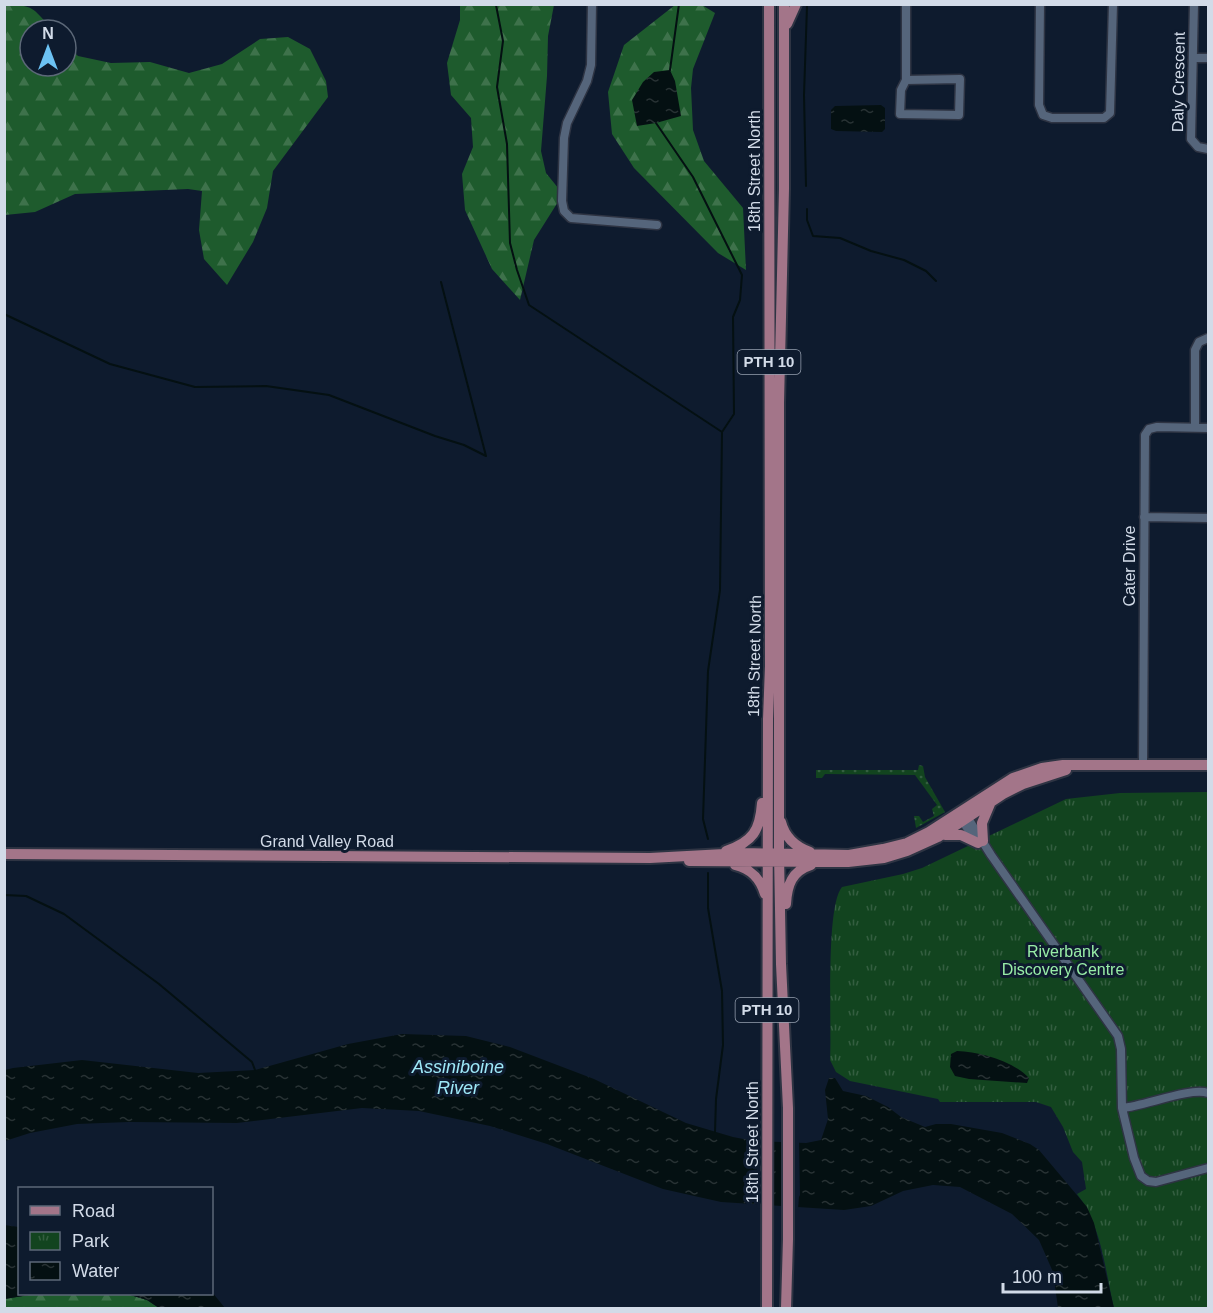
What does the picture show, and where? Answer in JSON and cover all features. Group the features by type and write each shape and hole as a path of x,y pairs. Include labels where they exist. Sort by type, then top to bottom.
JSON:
{"main road":[{"name":"18th Street North","path":"769,4 770,666 768,719 788,1108 786,1308"},
{"name":"18th Street North","path":"767,1308 768,912 779,808 779,403 784,189 784,4"},
{"path":"784,45 789,18 796,4"},
{"path":"699,854 728,851 740,846 748,841 758,827 762,802 763,753 768,719"},
{"path":"938,837 1005,782 1030,771 1064,765 1209,765"},
{"path":"781,955 786,896 790,882 802,868 829,859 907,843 1035,779 1071,768 1092,765"},
{"path":"774,858 859,862 907,851 950,834 981,842 983,819 990,803"},
{"path":"779,808 783,830 797,847 829,859"},
{"name":"Grand Valley Road","path":"4,854 650,858 717,862 774,858"},
{"name":"Grand Valley Road","path":"650,858 699,854 774,858"},
{"path":"717,862 741,866 754,874 764,891 768,912"}],"street":[{"path":"592,4 591,64 587,81 567,123 564,138 562,201 564,211 571,218 657,225"},
{"path":"906,4 906,80 902,90 900,114 959,115 960,79 906,80"},
{"path":"1040,4 1039,105 1041,113 1053,118 1104,118 1110,113 1113,4"},
{"name":"Daly Crescent","path":"1194,4 1191,139 1198,147 1209,149"},
{"path":"768,48 784,45"},
{"path":"1194,58 1209,58"},
{"path":"769,189 784,189"},
{"path":"1195,427 1195,350 1199,342 1209,338"},
{"name":"Cater Drive","path":"1143,765 1144,441 1146,432 1156,427 1209,428"},
{"path":"1144,517 1209,518"},
{"path":"963,816 1118,1036 1121,1053 1122,1108 1137,1169 1144,1179 1152,1182 1209,1168"},
{"path":"1122,1108 1198,1091 1209,1093"}],"green space":[{"path":"4,5 28,7 42,18 18,18 18,78 78,78 78,56 111,63 150,62 189,73 222,64 260,39 288,37 310,49 326,81 328,97 273,171 267,208 253,242 227,285 204,259 199,230 202,191 188,189 75,194 35,212 5,215"},
{"path":"460,5 554,5 548,36 541,151 546,173 563,194 534,240 520,300 492,269 465,210 462,174 473,147 471,118 451,95 447,63 460,20"},
{"path":"675,5 702,5 715,13 693,69 691,88 693,130 704,161 743,208 746,270 718,253 634,168 612,134 608,92 624,45"},
{"path":"919,765 923,766 925,777 945,812 916,828 914,816 919,816 923,822 934,816 932,809 937,805 915,775 825,774 822,778 816,778 816,770 918,770"},
{"name":"Riverbank Discovery Centre","path":"1208,792 1208,1308 1114,1308 1097,1234 1077,1194 1086,1189 1082,1162 1073,1152 1063,1127 1051,1107 1036,1102 940,1102 938,1099 850,1081 836,1072 830,1060 833,918 842,887 922,868 1066,799 1120,793"},
{"path":"29,1295 130,1295 147,1300 159,1308 5,1308 4,1299"}],"water":[{"path":"670,70 675,81 681,116 637,126 632,100 643,82 654,72"},
{"path":"881,105 885,108 885,129 882,132 831,129 831,110 835,106"},
{"name":"Assiniboine River","path":"402,1034 466,1036 510,1047 594,1079 686,1123 754,1141 806,1143 821,1140 828,1119 825,1090 829,1078 835,1078 843,1091 866,1096 888,1107 901,1117 925,1127 951,1124 1002,1133 1039,1150 1087,1207 1094,1223 1114,1308 1058,1308 1053,1272 1039,1240 1012,1214 960,1187 933,1185 903,1191 871,1206 844,1210 721,1202 663,1189 547,1144 490,1126 419,1111 362,1108 237,1123 77,1124 30,1133 5,1141 5,1070 82,1060 198,1073 255,1070 348,1044"},
{"path":"957,1051 976,1053 1005,1062 1029,1078 1027,1083 955,1076 950,1067 951,1054"},
{"path":"4,1225 18,1227 18,1295 29,1295 5,1299"},
{"path":"213,1293 225,1308 159,1308 147,1300 130,1295"}],"pier":[{"path":"757,1138 773,1139 773,1209 757,1208"},
{"path":"782,1139 799,1139 798,1210 782,1209"}],"waterway":[{"path":"670,70 679,4"},
{"path":"496,5 503,41 497,87 507,144 510,243 529,305 722,432"},
{"path":"806,186 804,95 807,6"},
{"path":"656,123 693,177 742,275 740,300 733,317 734,414 722,432 720,590 708,671 703,819 708,839"},
{"path":"807,209 807,220 813,236 840,238 871,251 904,260 926,271 936,281"},
{"path":"4,314 110,364 195,387 266,386 329,395 464,445 486,456 441,282"},
{"path":"708,873 708,908 722,991 723,1045 716,1099 715,1132"},
{"path":"4,895 26,896 64,914 159,984 252,1062 255,1070"}]}
